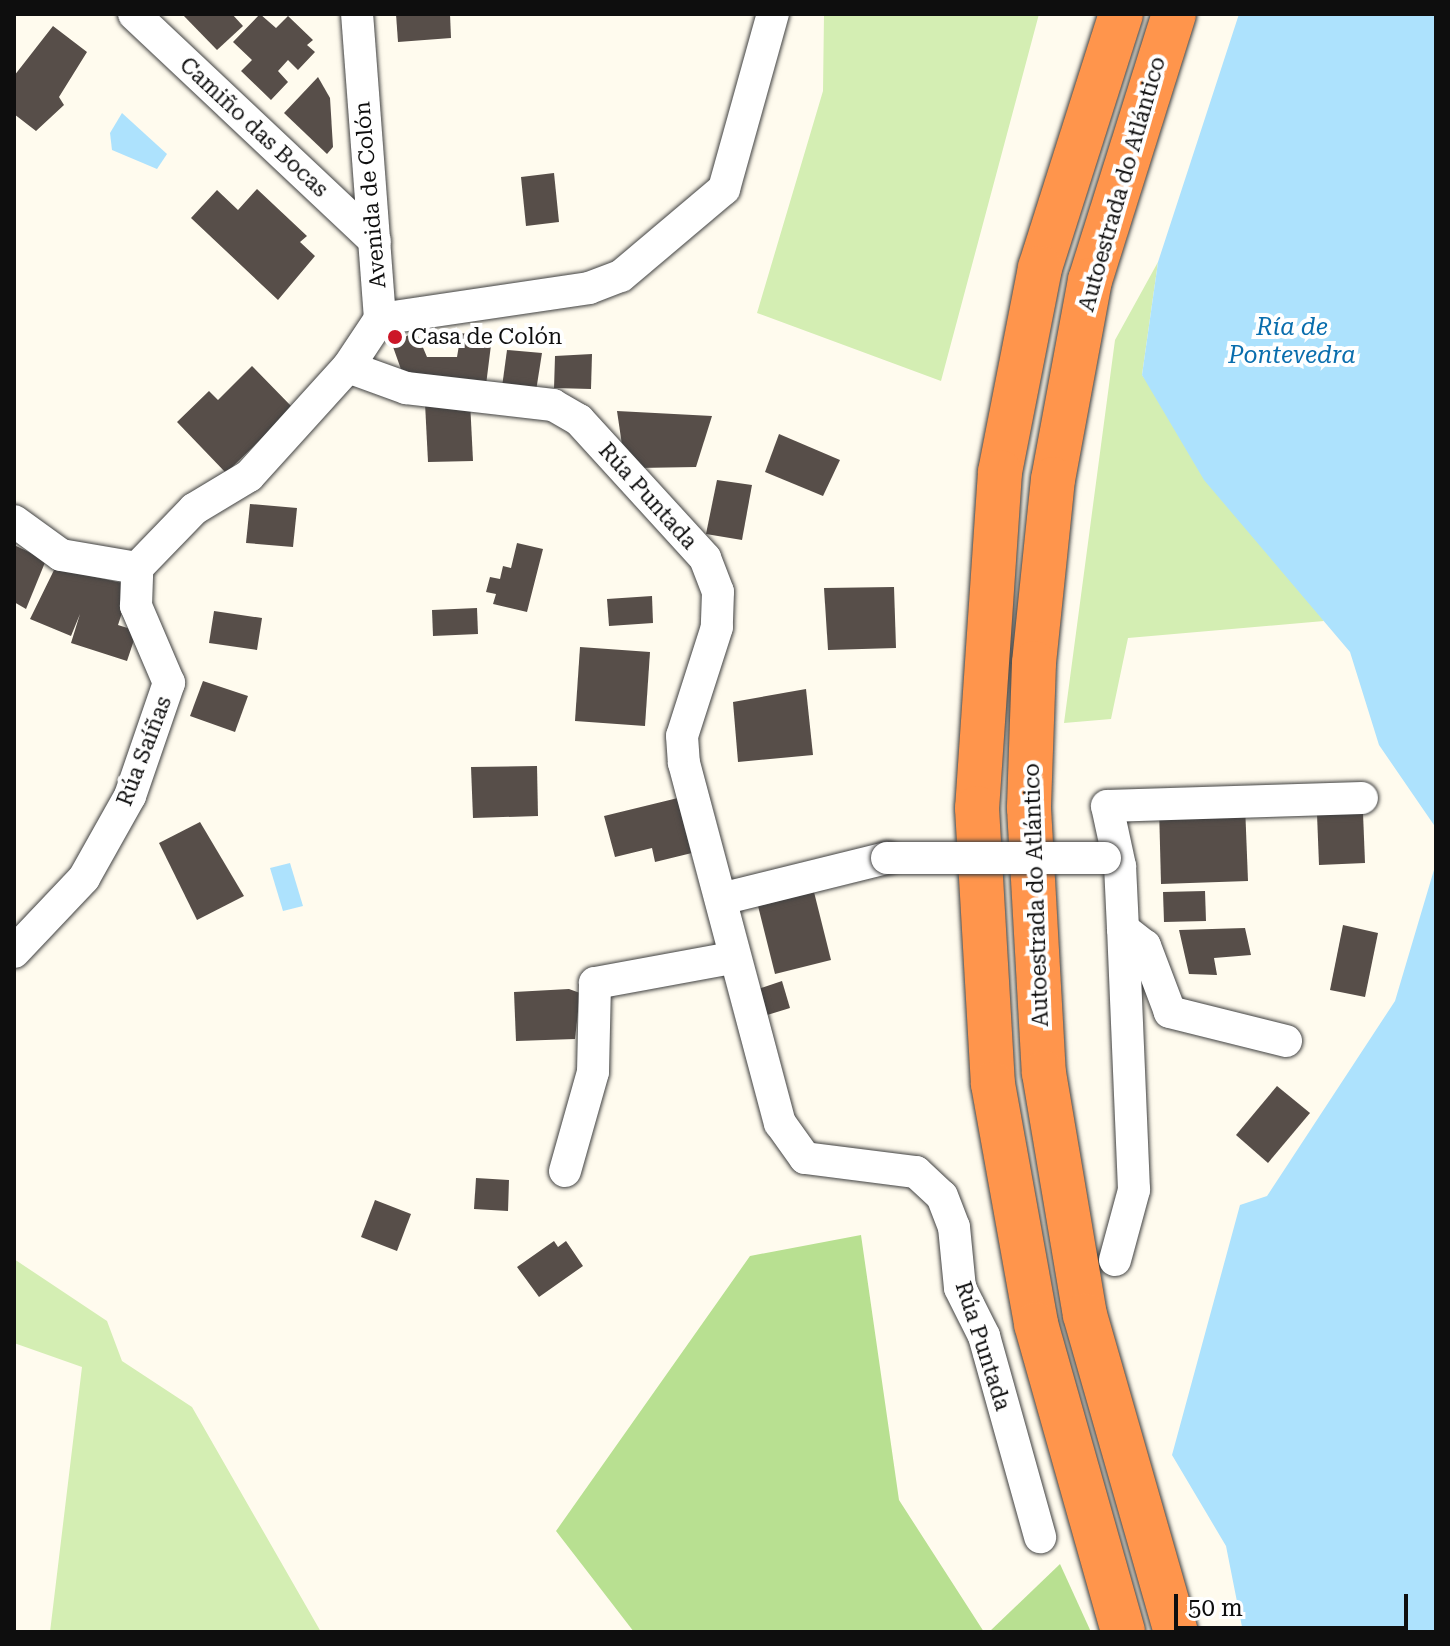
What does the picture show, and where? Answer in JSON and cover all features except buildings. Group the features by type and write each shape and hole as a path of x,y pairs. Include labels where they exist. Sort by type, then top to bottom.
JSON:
{"highway":[{"path":"1088,14 1025,221 995,368 1000,472 977,808 993,1084 1036,1324 1123,1632"},
{"path":"1000,472 1040,268 1121,14"},
{"name":"Autoestrada do Atlántico","path":"1174,14 1090,280 1053,479 1034,663 1029,808 1044,1073 1085,1315 1176,1632"}],"street":[{"name":"Camiño das Bocas","path":"134,14 375,241"},
{"name":"Avenida de Colón","path":"137,568 194,509 249,476 348,367 380,319 357,14"},
{"path":"380,319 589,288 633,267 724,189 773,14"},
{"name":"Rúa Puntada","path":"348,367 406,388 553,405 579,420 705,558 718,592 717,627 682,736 725,898 731,958 796,1154 821,1164 916,1172 942,1196 954,1227 960,1288 984,1336 1040,1537"},
{"path":"14,521 61,555 137,568"},
{"name":"Rúa Saíñas","path":"14,952 84,878 130,796 169,683 136,606 137,568"},
{"path":"1115,1260 1134,1190 1123,929 1107,806 1362,798"},
{"path":"725,898 887,858 1112,862"},
{"path":"1123,929 1145,946 1170,1012 1286,1041"},
{"path":"565,1171 593,1072 595,983 731,958"}],"green space":[{"path":"824,14 1039,14 941,381 757,313 823,91"},
{"path":"1158,262 1142,375 1324,621 1128,638 1111,719 1064,723 1115,340"},
{"path":"861,1235 899,1500 984,1632 634,1632 556,1531 750,1256"},
{"path":"14,1259 107,1321 122,1361 192,1407 321,1632 50,1632 82,1367 14,1343"},
{"path":"1060,1564 1091,1632 989,1632"}],"water":[{"name":"Ría de Pontevedra","path":"1239,14 1436,14 1436,828 1379,745 1350,652 1204,480 1142,375 1158,262"},
{"path":"122,113 167,154 157,169 112,150 110,133"},
{"path":"290,863 303,906 283,911 270,868"},
{"path":"1436,863 1436,1632 1243,1632 1226,1546 1172,1455 1240,1205 1267,1196 1395,1001"}],"place":[{"name":"Casa de Colón","path":"395,337"}]}
